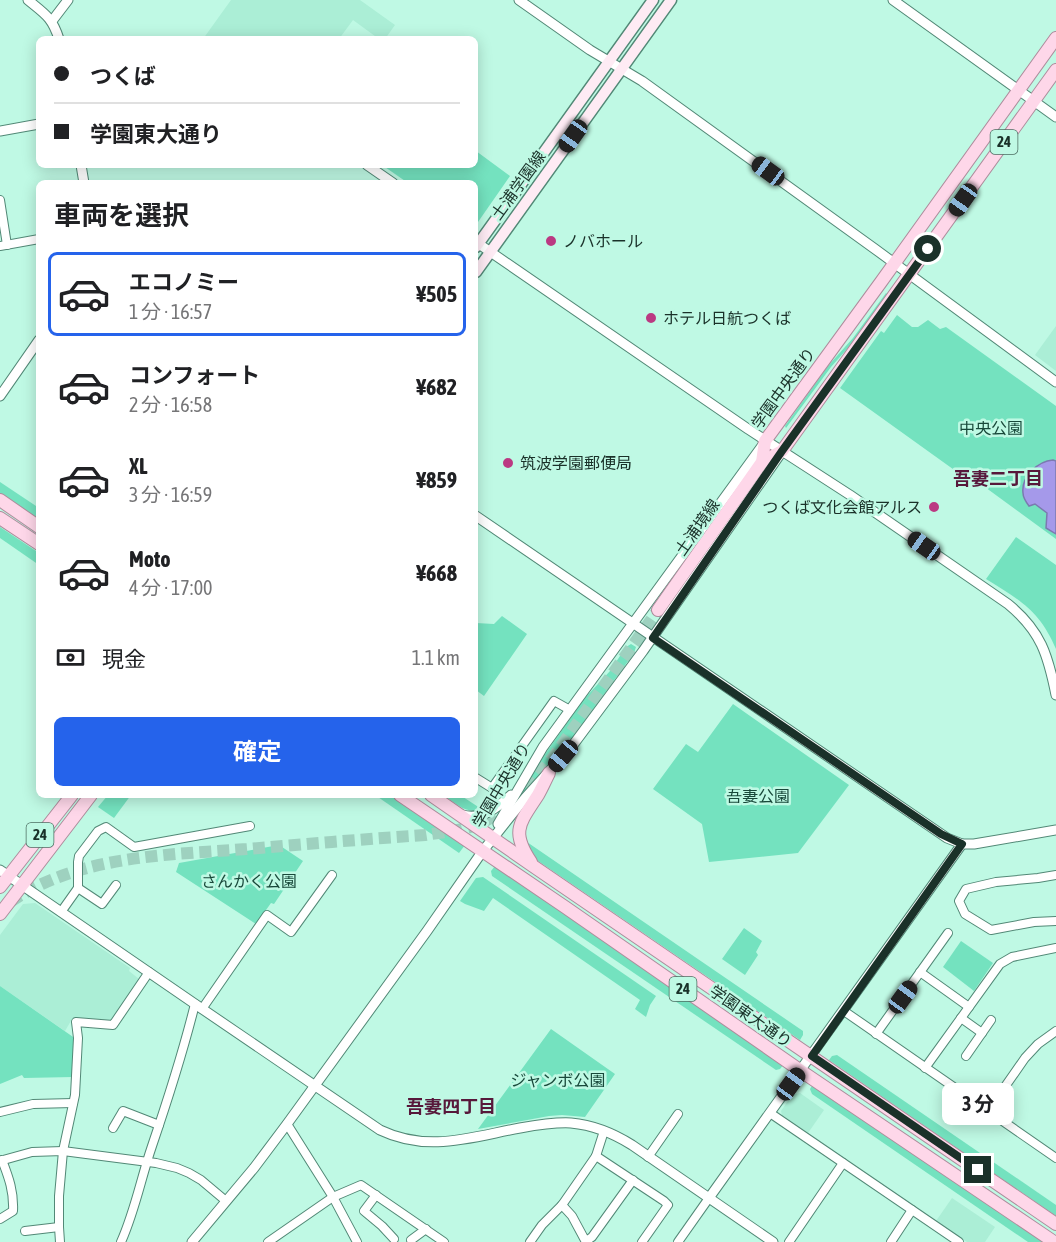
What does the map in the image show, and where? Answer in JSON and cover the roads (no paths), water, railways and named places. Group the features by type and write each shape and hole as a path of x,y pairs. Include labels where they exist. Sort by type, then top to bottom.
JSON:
{"main road":[{"name":"土浦学園線","path":"478,241 653,0"},
{"name":"土浦学園線","path":"478,269 671,0"},
{"name":"学園中央通り","path":"765,441 1056,38"},
{"name":"学園中央通り","path":"782,451 1056,70"},
{"name":"土浦境線","path":"762,462 765,441"},
{"name":"土浦境線","path":"658,610 762,462 782,451"},
{"path":"0,500 36,525"},
{"path":"0,518 36,542"},
{"path":"533,866 526,856 519,836 521,821 549,773"},
{"name":"24","path":"0,887 4,873 69,798"},
{"name":"24","path":"0,914 90,798"},
{"name":"学園東大通り","path":"404,798 1054,1242"},
{"name":"学園東大通り","path":"435,798 1056,1224"}],"street":[{"path":"28,0 52,21 58,36"},
{"path":"52,21 68,0"},
{"path":"519,0 692,117 1056,382"},
{"path":"893,0 1056,117"},
{"path":"0,131 36,125"},
{"path":"371,168 389,180"},
{"path":"0,200 4,246 36,240"},
{"path":"478,245 765,441 850,495 1020,614 1032,628 1045,652 1056,695"},
{"path":"0,396 36,343"},
{"name":"学園中央通り","path":"192,1242 254,1168 427,931 492,837 543,747 765,441"},
{"name":"学園中央通り","path":"492,837 573,745 653,638 782,451"},
{"path":"478,517 941,834 962,844 974,844 1056,830"},
{"path":"478,778 492,788 554,701 570,710"},
{"path":"459,814 468,817 485,814 497,808 517,790"},
{"path":"61,912 78,888 79,856 98,831 105,827 134,847 250,826"},
{"path":"678,1242 962,844"},
{"path":"4,873 380,1130 393,1136 426,1143 556,1123 576,1124 604,1131 625,1141 772,1242"},
{"path":"121,1242 198,1007 267,915 291,932 332,874"},
{"path":"1056,875 996,882 966,889 959,901 965,914 991,930 1034,922 1056,921"},
{"path":"78,888 102,904 116,885"},
{"path":"876,1034 948,933"},
{"path":"925,1068 996,968 1017,955 1056,948"},
{"path":"60,1242 59,1196 63,1151 75,1095 78,1038 76,1022 113,1025 149,972"},
{"path":"920,972 969,1008"},
{"path":"844,1011 1056,1158"},
{"path":"961,1018 982,1033"},
{"path":"966,1056 991,1020"},
{"path":"988,1111 1025,1058 1038,1044 1056,1031"},
{"path":"0,1112 33,1104 73,1103"},
{"path":"113,1128 123,1111 159,1125"},
{"path":"770,1113 959,1242"},
{"path":"648,1157 678,1114"},
{"path":"287,1124 333,1197 357,1242"},
{"path":"530,1242 542,1225 562,1205 596,1156 604,1131"},
{"path":"0,1219 13,1211 14,1200 11,1181 1,1161 32,1152 63,1151 147,1161 177,1168 209,1186 226,1200"},
{"path":"596,1156 668,1205 642,1242"},
{"path":"789,1242 843,1162"},
{"path":"562,1205 572,1216 586,1242 633,1180"},
{"path":"272,1241 312,1210 333,1197 361,1185 444,1242"},
{"path":"376,1195 364,1211 394,1239"},
{"path":"891,1242 912,1210"},
{"path":"25,1231 59,1227"},
{"path":"411,1240 426,1229"}],"tunnel":[{"path":"10,902 37,886 65,875 124,860 186,853 425,835 460,830 481,823 512,803 554,756 658,610"}],"place":[{"name":"ノバホール","path":"551,241"},
{"name":"ホテル日航つくば","path":"651,318"},
{"name":"筑波学園郵便局","path":"508,463"},
{"name":"つくば文化会館アルス","path":"934,507"}],"district":[{"name":"吾妻二丁目","path":"998,479"},
{"name":"吾妻四丁目","path":"451,1107"}],"park label":[{"name":"中央公園","path":"991,428"},
{"name":"吾妻公園","path":"758,796"},
{"name":"さんかく公園","path":"249,881"},
{"name":"ジャンボ公園","path":"558,1080"}]}
